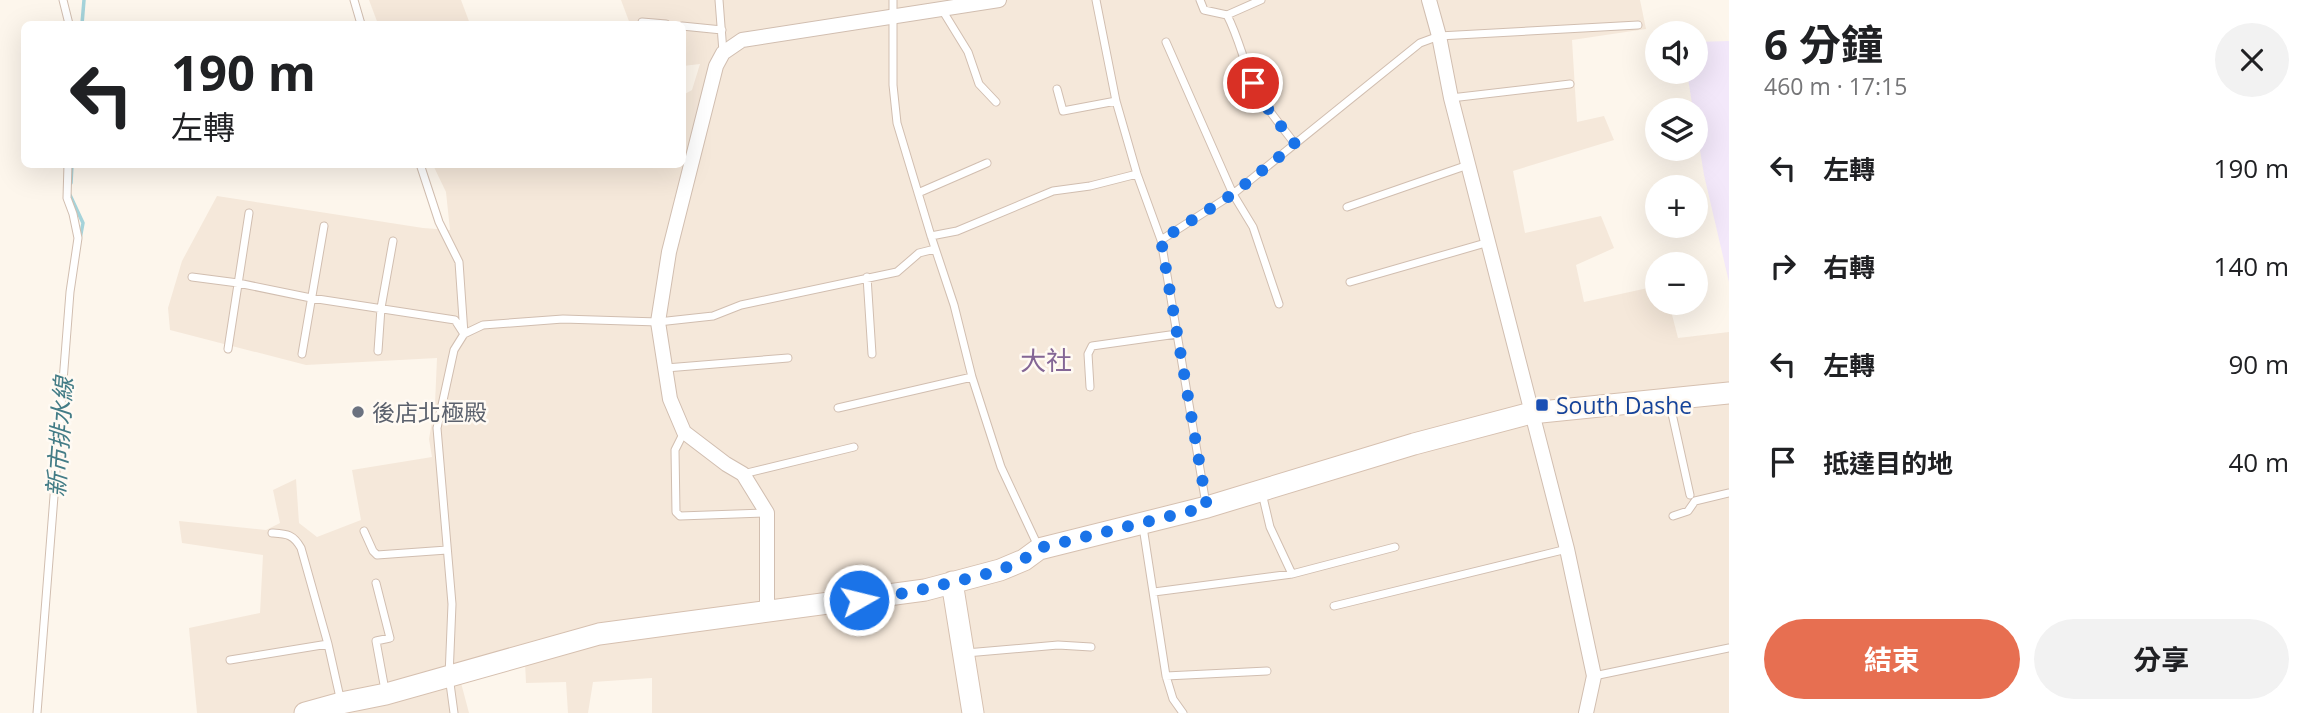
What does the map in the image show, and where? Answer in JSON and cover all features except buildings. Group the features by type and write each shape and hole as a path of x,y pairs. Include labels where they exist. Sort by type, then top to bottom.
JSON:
{"street":[{"path":"767,611 767,513 743,474 684,432 670,399 658,322 668,252 716,66 723,53 742,40 999,0"},
{"path":"1429,0 1451,98 1567,549 1594,677 1586,713"},
{"path":"305,713 341,702 386,694 599,634 902,594 952,582 1000,570 1024,560 1039,548 1207,507 1414,444 1531,413 1729,393"},
{"path":"952,582 973,713"}],"lane":[{"path":"63,0 68,21"},
{"path":"354,0 360,21"},
{"path":"719,0 723,53"},
{"path":"893,0 892,85 897,123 1001,467 1039,548"},
{"path":"1096,0 1116,101 1161,240 1207,507"},
{"path":"1200,0 1204,10 1227,15 1261,0"},
{"path":"942,8 968,52 979,84 996,102"},
{"path":"1227,15 1253,83 1270,112 1295,144"},
{"path":"1161,240 1233,194 1420,43 1439,36 1638,24"},
{"path":"686,26 722,30"},
{"path":"1166,42 1233,194 1253,227 1279,304"},
{"path":"1451,98 1570,84"},
{"path":"1057,89 1063,111 1116,101"},
{"path":"918,193 987,163"},
{"path":"1347,206 1468,165"},
{"path":"37,713 70,292 78,238 67,198 68,168"},
{"path":"421,168 439,222 459,262 464,334"},
{"path":"931,236 957,231 1053,191 1090,186 1138,174"},
{"path":"228,349 249,213"},
{"path":"302,354 324,226"},
{"path":"378,351 381,309 393,241"},
{"path":"1350,282 1489,242"},
{"path":"454,713 449,676 453,604 437,428 454,350 464,334 483,325 550,320 658,322 713,316 741,305 897,272 919,253 935,249"},
{"path":"192,277 238,282 311,298 455,320 464,334"},
{"path":"867,277 872,354"},
{"path":"1090,387 1088,354 1092,346 1177,334"},
{"path":"666,368 788,358"},
{"path":"838,408 972,377"},
{"path":"1668,398 1690,495"},
{"path":"684,432 675,450 676,512 680,516 767,513"},
{"path":"743,474 854,447"},
{"path":"1261,491 1270,527 1292,574"},
{"path":"1673,516 1688,511 1695,502 1729,493"},
{"path":"1143,524 1166,676 1173,699 1183,713"},
{"path":"364,531 377,555 447,550"},
{"path":"272,533 294,537 300,548 328,644 341,702"},
{"path":"1154,593 1292,574 1395,547"},
{"path":"1334,606 1567,549"},
{"path":"376,583 390,638 376,641 386,694"},
{"path":"230,660 328,644"},
{"path":"965,653 1058,645 1091,647"},
{"path":"1594,677 1729,648"},
{"path":"1166,676 1267,671"}],"shaded area":[{"path":"369,0 461,0 469,21 377,21"},
{"path":"621,0 1640,0 1645,29 1572,40 1577,122 1604,116 1614,140 1513,171 1525,233 1601,216 1614,248 1576,265 1584,302 1645,289 1645,315 1672,315 1678,338 1729,332 1729,713 652,713 652,678 593,682 588,713 568,713 566,682 526,683 525,662 460,679 469,713 197,713 189,628 260,613 263,555 182,543 179,521 266,530 280,523 273,490 296,479 299,523 317,537 361,520 352,470 432,457 429,439 435,404 437,358 306,365 170,330 168,308 182,261 217,196 450,230 446,192 434,168 686,168 686,93 692,90 700,64 686,66 686,21 629,21"},
{"path":"1729,41 1729,282 1708,192 1708,175 1704,175 1702,161 1708,161 1708,98 1691,98 1689,84 1708,84 1708,42"}],"waterway":[{"name":"新市排水線","path":"82,21 84,0"},
{"name":"新市排水線","path":"71,183 72,168"},
{"name":"新市排水線","path":"70,195 83,223 80,239"}],"place":[{"name":"South Dashe","path":"1542,405"},
{"name":"後店北極殿","path":"358,412"}],"district":[{"name":"大社","path":"1046,360"}],"route":[{"path":"859,600 925,590 960,581 1017,563 1039,548 1207,507 1161,240 1233,194 1295,144 1270,112 1253,83"}]}
